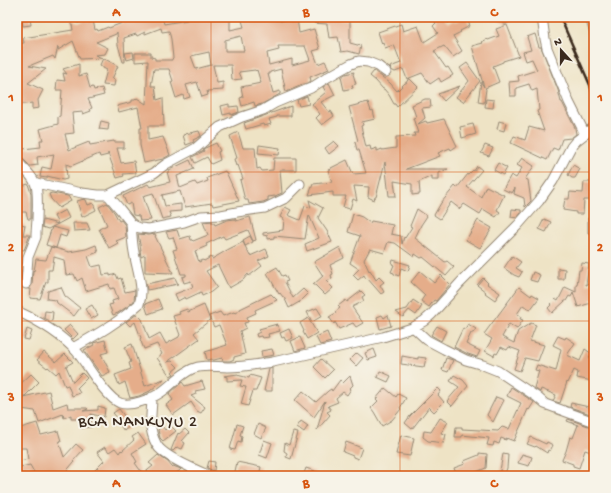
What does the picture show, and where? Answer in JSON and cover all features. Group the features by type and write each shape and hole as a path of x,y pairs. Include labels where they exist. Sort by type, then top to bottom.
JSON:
{"street":[{"path":"542,17 547,48 569,102 585,134"},
{"path":"17,161 36,183 82,193 108,195 154,173 166,164 196,148 224,125 263,110 311,88 350,64 359,61 368,62 378,66 386,72"},
{"path":"17,311 56,332 77,352 104,389 116,401 125,404 136,404 152,397 160,393 180,376 192,369 202,366 227,367 273,362 383,337 413,327 424,321 432,314 460,283 518,225 539,201 554,181 571,147 576,141 594,127"},
{"path":"26,284 28,257 36,237 36,183"},
{"path":"108,195 131,223 140,228 149,229 184,222 202,216 221,215 265,208 283,200 300,184"},
{"path":"73,348 101,333 123,318 140,302 141,289 131,223"},
{"path":"413,327 427,340 444,349 466,360 483,364 498,371 545,404 594,422"},
{"path":"152,397 151,428 159,448 172,458 210,476"}],"building":[{"path":"22,17 30,17 31,25 23,26"},
{"path":"135,17 162,17 164,24 187,20 187,17 214,17 214,19 230,18 230,30 244,27 241,17 275,17 276,20 280,21 297,18 299,33 314,29 320,49 313,51 318,64 325,61 329,69 310,77 311,81 308,83 286,92 281,69 270,72 270,74 268,74 273,93 280,91 280,94 262,104 255,106 254,102 242,106 240,98 243,97 241,87 261,83 257,70 239,72 242,79 232,80 231,65 213,65 217,83 223,82 223,90 207,91 208,95 202,97 197,82 186,85 190,97 184,99 183,95 176,98 169,69 154,69 151,86 155,86 157,100 163,98 164,126 148,126 148,140 163,137 170,155 163,159 144,163 140,145 140,128 142,128 138,107 119,112 117,106 132,102 132,100 137,98 146,104 148,61 135,62 135,53 151,53 151,57 155,58 155,60 172,60 173,58 169,31 162,32 161,28 145,34 145,32 137,36 136,34 124,38 125,62 123,62 118,45 117,32 116,34 96,42 108,48 105,54 95,55 102,58 80,59 73,41 58,50 58,47 55,59 53,56 29,66 46,69 28,83 43,90 38,100 39,108 32,109 32,103 17,105 17,66 21,72 18,44 24,43 23,38 73,30 71,19 78,23 93,20 95,30 97,29 98,31","holes":["241,36 244,51 225,51 225,40","278,46 305,46 310,60 292,65 292,59 269,65 267,53 279,50","209,52 211,65 196,69 191,56"]},
{"path":"315,17 339,17 339,20 350,21 350,43 361,46 359,54 348,51 341,52 338,37 329,38 327,24 314,23"},
{"path":"433,17 443,17 448,23 454,20 455,22 466,17 470,26 453,36 462,51 453,57 444,46 434,51 453,75 441,82 439,78 430,84 422,73 407,79 403,69 395,72 391,70 390,67 401,63 394,45 385,48 378,32 401,24 403,31 418,26 424,42 438,33 433,26 436,23"},
{"path":"492,17 509,17 511,21 505,24"},
{"path":"585,17 592,17 594,23 594,42 592,42"},
{"path":"507,25 519,56 493,66 499,82 485,88 484,103 478,102 481,82 484,87 472,46 483,43 482,42 487,39 488,40 499,36 496,29"},
{"path":"535,34 539,47 541,47 558,90 561,102 575,128 576,134 571,138 562,139 558,150 553,148 547,160 511,143 514,136 525,140 529,127 544,131 537,111 539,110 537,89 532,91 529,84 516,88 516,96 510,96 509,82 519,81 518,76 537,70 532,59 526,61 523,52 531,50 527,37"},
{"path":"133,52 134,58 127,60 125,53"},
{"path":"103,58 118,66 112,79 115,80 114,86 103,85 107,70 100,65"},
{"path":"467,63 480,81 463,102 456,97 469,81 460,68"},
{"path":"79,64 79,76 86,74 90,88 93,87 94,90 102,88 104,95 88,99 92,108 90,109 91,111 83,114 83,112 72,113 74,133 65,134 69,150 89,142 90,145 114,141 124,142 124,148 117,148 121,163 134,161 136,173 123,174 124,176 117,178 108,153 108,155 100,157 99,154 71,166 66,164 67,179 63,180 47,176 47,178 40,177 42,167 51,169 54,154 37,157 38,165 30,166 17,154 17,140 23,149 41,147 40,140 43,140 40,129 58,124 62,90 56,90 57,80 65,81 63,73 67,74 63,69"},
{"path":"374,71 390,83 397,91 409,78 418,87 397,107 384,89 370,76"},
{"path":"354,72 353,74 356,84 352,85 353,88 344,90 341,77 345,74"},
{"path":"329,83 335,95 321,102 329,112 331,111 334,116 322,125 316,118 320,114 312,104 326,92 323,87"},
{"path":"460,86 444,101 438,94"},
{"path":"307,96 309,104 299,106 297,100"},
{"path":"425,99 430,99 431,107 422,108 425,118 418,124 426,121 427,123 444,119 457,146 451,150 450,148 438,153 440,156 406,169 448,169 439,173 439,180 432,180 432,176 419,182 420,194 412,195 412,184 394,181 396,196 389,196 385,162 374,200 368,197 369,187 354,186 357,201 353,199 350,209 343,207 346,196 333,196 333,192 309,195 313,184 332,182 328,170 347,160 353,174 366,173 359,150 357,150 355,142 358,141 349,107 368,102 371,111 373,110 375,119 362,122 363,125 361,126 366,147 370,146 371,150 377,148 377,151 396,148 396,137 415,136 414,133 418,133 413,118 416,117 412,105"},
{"path":"486,99 494,100 493,108 485,107"},
{"path":"229,104 229,107 238,106 239,112 231,115 231,113 223,115 221,106"},
{"path":"291,106 291,116 277,116 269,119 271,124 264,126 263,124 246,129 244,123"},
{"path":"101,121 109,123 108,130 99,129"},
{"path":"499,121 506,123 504,131 497,129"},
{"path":"473,124 476,134 462,138 460,127"},
{"path":"199,131 201,136 193,140 194,142 186,145 183,135"},
{"path":"238,132 243,148 255,148 257,169 260,168 262,171 273,170 274,158 296,158 296,170 280,170 282,193 268,197 268,200 263,202 249,204 248,200 245,200 240,180 243,179 238,165 236,166 234,159 237,158 230,136"},
{"path":"334,141 339,146 329,154 325,148"},
{"path":"216,143 220,151 218,152 220,160 211,164 207,157 195,163 192,157 204,151 203,149"},
{"path":"259,145 280,148 279,155 258,153"},
{"path":"485,145 493,148 489,156 481,153"},
{"path":"522,158 534,166 525,179 528,180 531,201 525,207 524,198 514,194 515,188 512,193 503,189 511,175 516,178 522,168 517,165"},
{"path":"190,160 194,169 177,176 180,188 195,182 197,185 208,181 207,178 225,171 239,201 213,206 212,203 185,207 180,191 162,195 165,206 181,204 181,211 169,212 171,217 162,219 153,193 143,196 151,220 140,221 139,216 133,215 131,203 127,205 123,196 148,184 150,187 170,182 167,172"},
{"path":"498,163 507,168 503,175 494,170"},
{"path":"573,165 580,169 575,178 568,175"},
{"path":"477,166 482,170 467,187 481,197 486,186 504,195 497,210 500,212 496,217 483,209 480,214 464,204 460,209 451,202 440,219 434,215 441,203 455,186 457,188 468,174 473,170 474,171"},
{"path":"584,182 591,182 591,194 590,200 584,200 583,214 576,214 576,212 563,210 565,199 569,199 570,192 583,193"},
{"path":"28,184 31,193 31,219 28,219 26,212 19,212 20,194 17,196 17,188"},
{"path":"52,193 68,196 71,201 59,208 51,199 49,194"},
{"path":"84,199 88,205 93,203 96,210 82,217 77,201"},
{"path":"309,200 323,208 318,218 327,231 332,242 307,251 305,244 319,238 309,215 305,239 274,236 274,238 268,239 268,236 263,235 263,233 283,230 284,219 280,217 285,207 291,210 288,215 300,220 305,206 311,208"},
{"path":"107,203 119,221 121,220 125,225 126,237 116,241 118,243 109,248 99,229 107,225 99,207"},
{"path":"417,209 427,216 415,238 445,262 447,261 454,267 446,276 423,257 421,258 415,254 414,257 395,243 388,242 384,253 370,249 364,260 369,271 370,270 376,280 379,277 384,282 380,285 384,292 381,294 364,275 358,280 353,275 359,269 350,263 360,236 348,232 353,214 362,217 370,223 371,221 393,225 391,234 401,236 402,244 404,237 405,238 412,227 410,226"},
{"path":"512,209 521,210 521,213 517,218 511,217"},
{"path":"65,210 69,218 58,224 54,216"},
{"path":"250,217 256,240 253,241 248,230 225,239 223,236 206,244 207,246 195,251 199,262 211,257 212,259 243,242 250,256 266,249 269,256 258,261 262,266 229,288 218,265 206,271 217,287 211,292 202,296 201,292 178,301 175,294 193,287 191,281 184,283 182,277 186,276 186,274 181,274 173,250 177,249 173,237 169,238 166,232 177,230 180,239 190,236 191,240 193,241 208,235 203,222 212,221 215,225 227,220 235,219 236,221"},
{"path":"588,218 594,218 594,233 588,233"},
{"path":"544,219 551,222 546,232 539,229"},
{"path":"43,220 58,224 48,229 42,227"},
{"path":"478,220 492,228 480,248 466,240"},
{"path":"17,223 25,225 23,235 30,235 24,250 17,249"},
{"path":"73,223 87,223 90,230 74,231"},
{"path":"52,227 68,231 66,237 60,235 56,248 46,245"},
{"path":"138,234 155,234 173,273 145,272 145,255 141,257"},
{"path":"250,236 253,242 245,246 243,240"},
{"path":"96,245 98,252 88,256 92,267 101,265 103,275 110,274 110,276 116,274 118,279 121,278 125,292 135,290 134,301 128,306 113,315 109,305 113,304 112,301 118,299 114,288 110,289 109,284 86,291 82,278 77,281 74,274 66,275 64,260 54,257 52,270 48,270 48,282 46,282 40,299 30,298 31,289 29,289 32,285 33,270 34,271 36,259 46,260 51,247 69,252 86,249"},
{"path":"340,247 344,258 330,265 333,274 331,275 332,279 326,281 333,288 325,295 315,285 313,285 323,276 314,262"},
{"path":"512,256 521,262 516,268 522,272 519,277 504,268"},
{"path":"393,260 410,265 408,271 401,268 399,276 391,272 394,265 392,264"},
{"path":"582,263 589,264 586,285 594,283 594,299 590,300 591,303 578,307 573,292 571,297 569,296 566,301 552,313 548,308 551,305 550,304 555,299 558,301 565,287 576,292 579,270 581,270"},
{"path":"277,267 282,276 285,275 288,281 285,282 293,298 303,289 308,294 301,301 289,308 284,297 280,293 279,294 267,273"},
{"path":"558,268 565,269 564,279 558,279"},
{"path":"18,270 21,270 20,284 22,289 17,288"},
{"path":"420,271 434,283 441,275 450,284 429,307 421,301 425,295 411,282"},
{"path":"533,272 540,275 537,282 530,280"},
{"path":"175,278 178,284 147,290 146,284"},
{"path":"483,278 488,283 487,284 500,293 495,300 477,285"},
{"path":"61,287 65,296 80,308 74,316 57,303 56,300 47,299 48,291"},
{"path":"519,287 531,296 532,294 539,298 530,310 523,305 517,314 521,317 520,319 523,320 517,329 509,324 502,337 514,343 518,331 531,323 536,325 530,341 544,345 538,361 525,358 520,371 514,369 520,351 509,347 507,350 501,347 494,356 485,351 492,339 484,334"},
{"path":"361,291 365,295 362,297 364,301 352,307 363,323 356,327 353,323 339,329 335,322 334,324 329,317 336,313 335,312 340,308 338,306 346,300 347,302"},
{"path":"271,294 277,300 255,310 256,313 247,317 248,322 244,323 246,328 240,331 245,354 234,357 234,359 230,361 223,361 222,358 207,360 205,352 227,345 219,325 214,327 209,316 220,312 223,316 234,312 235,313 240,309"},
{"path":"158,299 162,309 148,314 145,304"},
{"path":"413,300 422,306 416,315 409,310 403,317 396,312 407,309"},
{"path":"92,305 98,315 91,319 85,309"},
{"path":"204,305 210,320 194,333 199,339 167,362 172,361 178,367 172,372 174,374 170,376 157,358 162,354 157,344 144,349 135,322 130,326 126,322 137,314 142,319 149,339 160,333 166,344 180,335 173,316 180,314 179,312 187,309 188,312"},
{"path":"317,308 322,316 312,322 307,312"},
{"path":"45,311 53,312 52,321 44,318"},
{"path":"382,315 384,318 388,315 391,326 380,329 377,317"},
{"path":"308,318 317,333 307,339 300,323"},
{"path":"277,324 275,326 277,325 280,331 268,334 269,337 257,337 256,334 260,332 259,329"},
{"path":"468,324 476,329 473,333 471,333 466,344 480,351 477,357 454,347 463,328 465,329"},
{"path":"70,325 78,334 73,339 64,330"},
{"path":"437,326 446,331 441,341 431,335"},
{"path":"27,329 32,331 29,340 24,339"},
{"path":"289,329 293,338 286,341 284,337 282,338 280,333"},
{"path":"327,332 331,342 320,345 316,337"},
{"path":"558,336 565,339 566,337 575,343 567,355 580,361 585,349 592,354 589,357 594,358 592,381 577,378 578,372 574,370 568,383 567,382 560,403 553,401 556,395 541,389 540,392 534,388 539,371 535,370 537,365 556,371 561,349 553,345"},
{"path":"300,337 305,348 295,351 291,341"},
{"path":"105,340 108,352 101,354 110,372 102,376 84,350 94,345 93,343"},
{"path":"132,344 145,386 164,379 150,391 130,398 125,382 119,385 115,375 131,369 129,363 131,362 125,347"},
{"path":"272,349 274,355 262,357 261,351"},
{"path":"374,349 377,357 368,360 365,353"},
{"path":"44,352 56,362 65,354 73,362 66,366 73,382 82,373 87,378 77,388 80,393 72,396 68,385 65,386 59,371 56,374 37,360"},
{"path":"357,353 363,358 356,366 350,360"},
{"path":"402,356 418,359 418,357 426,358 424,367 401,364"},
{"path":"446,358 453,360 448,372 442,370"},
{"path":"321,359 333,370 325,378 314,367"},
{"path":"272,368 272,391 264,391 269,369"},
{"path":"380,371 391,376 388,382 377,377"},
{"path":"31,374 39,382 25,396 17,396 17,387"},
{"path":"238,374 237,375 249,378 250,375 261,378 256,391 253,391 248,406 241,404 246,387 240,386 242,380 227,381 227,377 224,376"},
{"path":"454,375 463,380 468,386 452,406 447,401 459,387 450,381"},
{"path":"350,376 353,385 350,388 351,389 347,395 343,392 336,398 338,402 328,406 331,410 327,412 330,415 317,430 325,401 314,417 295,400 303,391 316,402 328,391 331,389 332,391 340,380 343,383"},
{"path":"202,381 205,389 195,391 196,394 191,396 205,407 201,413 197,411 191,402 173,415 166,405 173,400 169,394 182,382 185,386"},
{"path":"511,387 534,402 529,410 528,409 514,441 501,438 499,444 494,442 493,446 487,445 489,438 462,435 462,437 455,437 456,427 462,427 462,429 498,431 502,427 509,429 521,403 507,396"},
{"path":"385,388 396,397 398,394 406,398 400,408 401,409 392,420 382,426 371,408 378,401 376,399"},
{"path":"438,388 441,391 438,395 444,402 434,412 429,407 412,429 405,423"},
{"path":"49,391 53,408 67,403 68,408 88,409 83,411 98,410 98,406 105,408 104,417 91,414 92,427 81,428 81,419 71,419 71,415 64,418 63,414 39,423 35,411 21,409 23,397"},
{"path":"593,395 593,415 570,407 571,403 589,407"},
{"path":"496,397 504,400 493,422 487,415"},
{"path":"119,409 131,425 124,431 119,424 121,422 113,413"},
{"path":"440,418 448,422 441,433 446,434 444,443 428,441 423,437 424,431 431,432"},
{"path":"568,419 594,428 594,453 585,450 579,468 562,460 570,437 573,438 578,425 567,421"},
{"path":"301,421 308,426 304,432 297,427"},
{"path":"37,423 41,435 58,431 61,441 59,442 64,457 76,444 83,450 69,468 59,476 36,476 30,465 21,467 20,461 28,459 26,448 17,448 17,429"},
{"path":"237,424 243,426 240,435 242,436 241,442 238,441 235,450 230,449"},
{"path":"258,424 266,428 261,438 254,434"},
{"path":"170,425 176,431 163,441 160,438 158,430 162,426 165,430"},
{"path":"185,429 189,433 182,441 185,443 182,449 177,447 173,451 171,450 178,433 179,434"},
{"path":"293,432 298,433 291,459 286,457 287,453 284,451 285,443 289,445"},
{"path":"138,433 146,444 132,453 137,462 135,463 143,474 153,466 149,463 158,455 172,467 181,469 172,476 89,476 104,461 97,452 105,447 109,452 115,448 119,453 134,440 132,437"},
{"path":"401,435 414,438 410,456 396,454"},
{"path":"531,437 546,444 547,442 553,445 550,451 548,450 547,453 536,446 527,444"},
{"path":"264,440 272,443 267,458 259,455"},
{"path":"346,442 362,448 358,459 343,452"},
{"path":"479,453 487,454 486,468 476,472 477,476 457,476 454,468 465,464 464,461 479,455"},
{"path":"503,454 508,455 507,468 504,476 499,476"},
{"path":"522,454 532,457 529,466 518,463"},
{"path":"209,461 215,462 214,471 207,468"},
{"path":"237,462 261,467 259,476 234,476"},
{"path":"306,468 315,471 313,476 303,476"}],"railway":[{"path":"560,17 590,85 594,99"}],"district":[{"name":"BCA NANKUYU 2","path":"138,423"}]}
